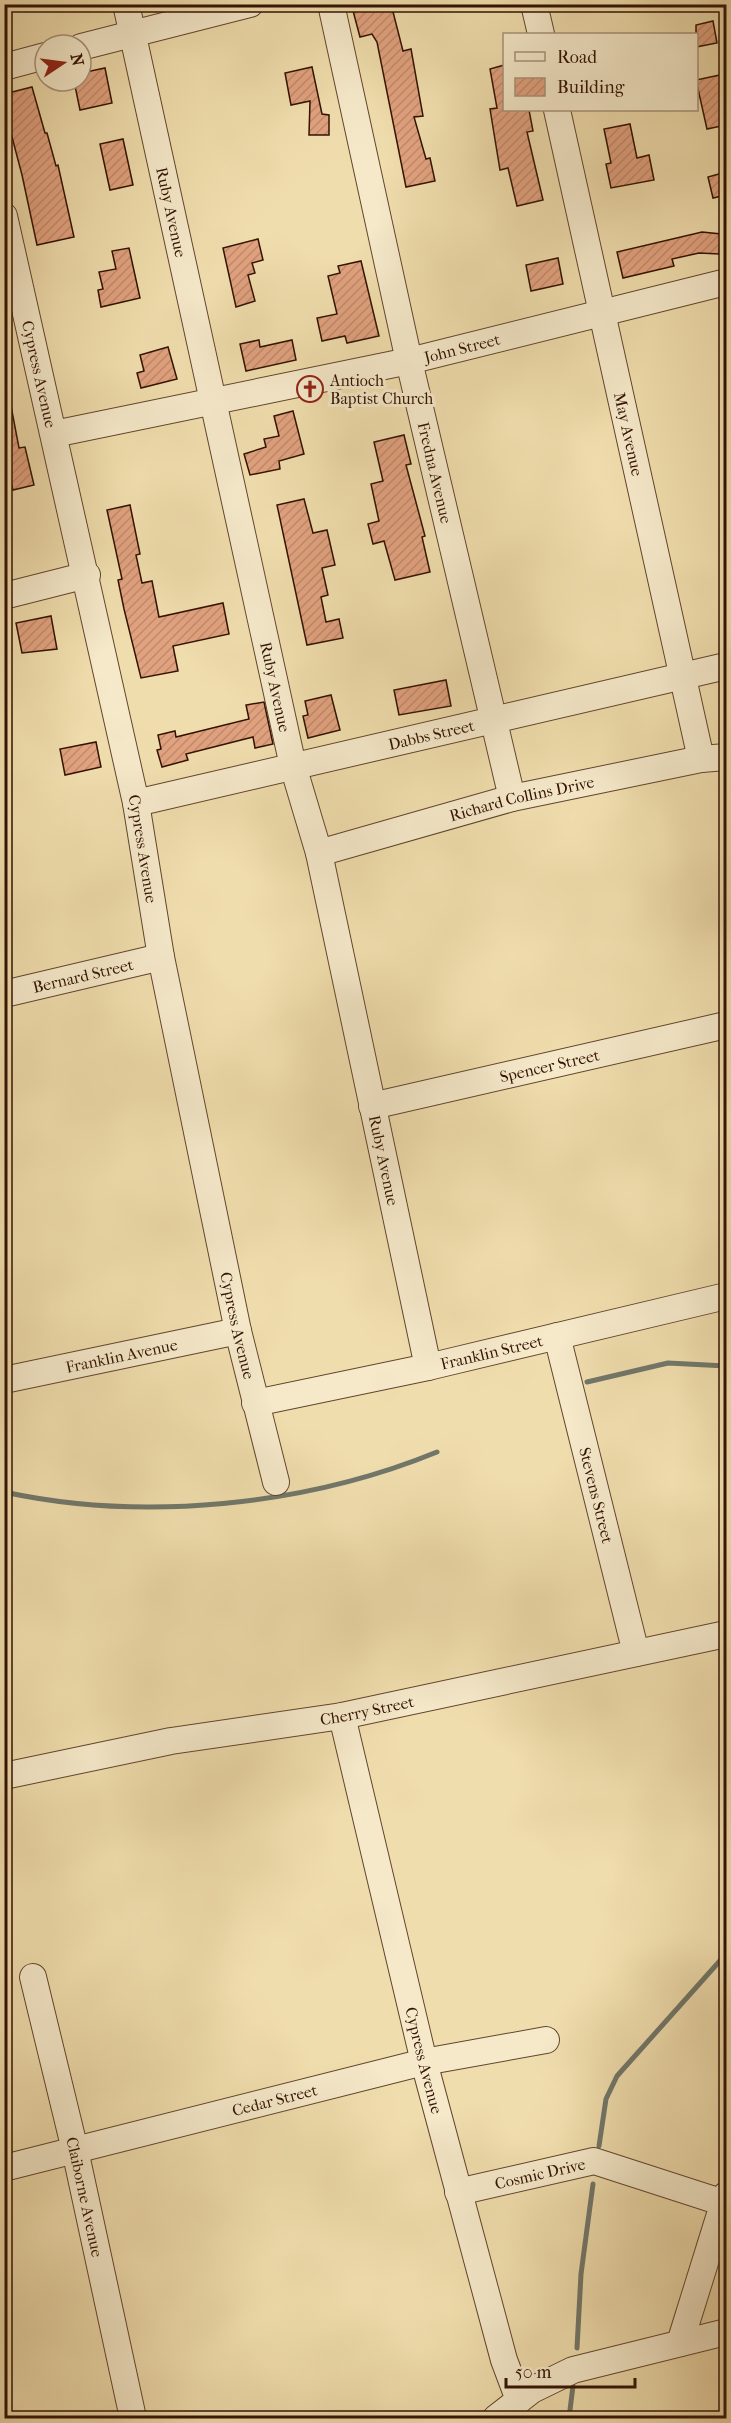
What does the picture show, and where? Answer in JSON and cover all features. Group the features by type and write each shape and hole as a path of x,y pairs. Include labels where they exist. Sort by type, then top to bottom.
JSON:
{"street":[{"name":"Ruby Avenue","path":"126,4 215,399 293,766 319,853 428,1367"},
{"path":"93,44 250,4"},
{"name":"Fredna Avenue","path":"331,4 410,361 496,719 512,798"},
{"path":"534,4 541,33"},
{"path":"4,67 33,59"},
{"name":"May Avenue","path":"557,111 681,678 701,759"},
{"name":"Cypress Avenue","path":"4,216 87,575 136,803 161,957 238,1331 276,1482"},
{"name":"John Street","path":"54,434 215,399 410,361 726,282"},
{"path":"4,596 87,575"},
{"name":"Dabbs Street","path":"136,803 726,666"},
{"name":"Richard Collins Drive","path":"319,853 512,798 701,759 726,757"},
{"name":"Bernard Street","path":"4,994 161,957"},
{"name":"Spencer Street","path":"372,1106 726,1025"},
{"name":"Franklin Street","path":"255,1403 428,1367 726,1296"},
{"name":"Franklin Avenue","path":"4,1380 238,1331"},
{"name":"Stevens Street","path":"557,1336 636,1653"},
{"name":"Cherry Street","path":"4,1776 171,1741 342,1716 726,1634"},
{"name":"Cypress Avenue","path":"342,1716 424,2062 504,2360 519,2400"},
{"name":"Claiborne Avenue","path":"33,1977 75,2150 133,2418"},
{"name":"Cedar Street","path":"4,2168 424,2062 546,2040"},
{"name":"Cosmic Drive","path":"458,2192 594,2161 725,2199"},
{"path":"680,2343 725,2199"},
{"path":"496,2418 545,2382 573,2370 726,2332"}],"building":[{"path":"362,4 391,4 403,51 411,49 423,116 414,117 426,159 430,158 435,181 406,187 377,42 372,34 360,37 352,7"},
{"path":"713,21 717,43 698,47 696,25"},
{"path":"503,65 503,111 529,111 533,131 527,132 543,200 517,206 508,168 500,170 490,109 497,108 490,69"},
{"path":"312,67 322,114 329,115 329,135 309,135 310,101 291,105 285,73"},
{"path":"105,68 112,103 80,110 76,93 93,93 93,70"},
{"path":"720,75 726,107 726,125 707,129 698,80"},
{"path":"32,87 56,166 58,165 74,237 37,245 22,175 7,118 4,118 4,94"},
{"path":"630,124 637,158 649,155 654,180 611,188 606,164 611,163 604,129"},
{"path":"123,139 133,185 110,190 100,144"},
{"path":"726,172 726,195 713,198 708,177"},
{"path":"702,232 721,234 719,254 699,253 672,259 674,266 623,278 617,252"},
{"path":"258,239 263,260 252,263 255,273 248,275 255,301 236,307 223,248"},
{"path":"129,248 140,298 101,307 98,290 103,289 99,272 116,269 112,251"},
{"path":"558,258 563,284 531,291 526,265"},
{"path":"361,261 379,336 347,343 345,336 322,341 317,318 337,314 328,276 340,273 338,266"},
{"path":"259,340 260,347 292,340 296,360 246,371 240,344"},
{"path":"168,347 177,379 141,388 137,373 144,371 140,355"},
{"path":"11,406 19,448 25,447 34,485 13,490 4,458 4,407"},
{"path":"293,411 304,454 279,461 280,469 250,475 244,454 266,447 264,439 279,436 274,416"},
{"path":"404,435 411,464 406,465 425,536 422,537 430,572 395,580 384,541 373,544 368,524 379,521 371,484 383,481 374,442"},
{"path":"304,499 313,533 327,530 335,565 322,568 328,595 321,597 326,622 339,619 343,638 307,645 277,505"},
{"path":"130,505 140,554 136,555 142,583 152,581 159,617 223,603 229,634 173,646 178,671 141,678 118,580 122,579 107,510"},
{"path":"51,616 57,649 22,653 16,623"},
{"path":"446,680 451,706 399,715 394,690"},
{"path":"331,695 340,730 308,738 303,716 308,715 305,701"},
{"path":"264,702 273,744 255,748 253,737 186,754 188,760 162,767 157,750 161,749 158,735 175,731 176,737 249,719 246,705"},
{"path":"96,742 101,767 65,775 60,749"}],"waterway":[{"path":"587,1382 668,1363 726,1366"},
{"path":"4,1492 57,1501 112,1506 167,1507 223,1504 333,1485 437,1452"},
{"path":"599,2146 606,2099 617,2076 726,1954"},
{"path":"577,2348 581,2274 593,2184"},
{"path":"569,2418 573,2386"}],"place":[{"name":"Antioch Baptist Church","path":"310,389"}]}
